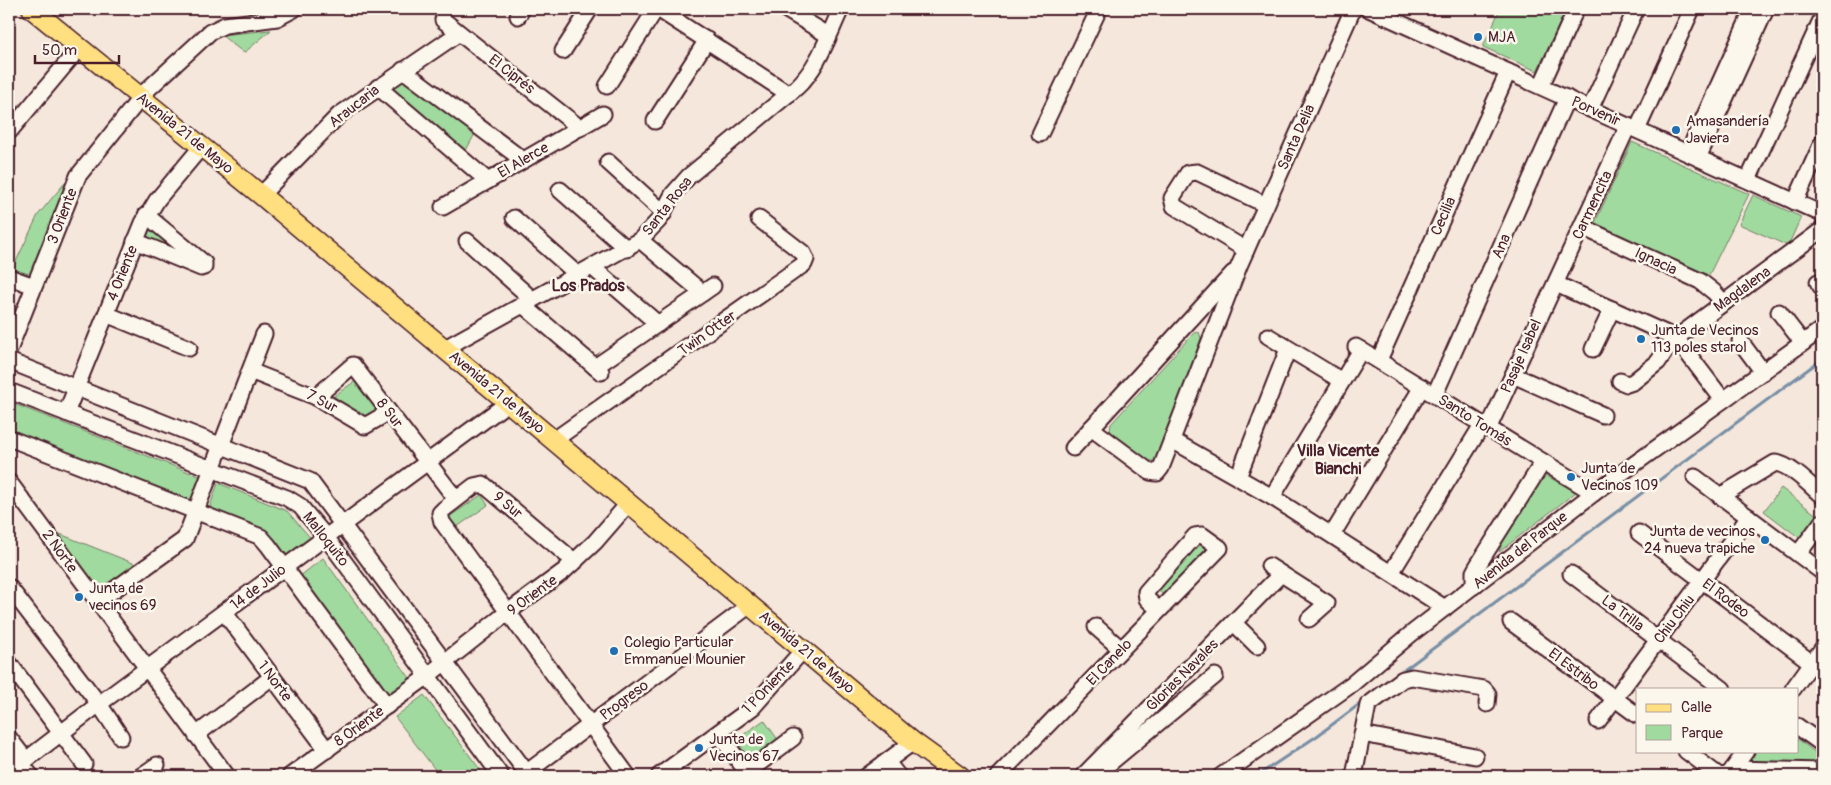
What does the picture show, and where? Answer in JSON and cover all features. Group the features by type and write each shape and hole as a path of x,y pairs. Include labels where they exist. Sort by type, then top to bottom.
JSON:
{"main road":[{"name":"Avenida 21 de Mayo","path":"32,9 202,146 445,348 913,742 960,776"}],"street":[{"name":"3 Oriente","path":"9,350 78,176 85,164 152,84 210,32 225,26 277,18 294,9"},
{"path":"563,50 590,9"},
{"path":"607,86 657,9 789,94"},
{"path":"785,9 828,35"},
{"name":"Santa Rosa","path":"445,348 633,244 654,226 664,213 673,194 689,176 789,94 814,69 841,9"},
{"path":"1040,134 1099,9"},
{"name":"Santa Delia","path":"1091,428 1150,472 1157,473 1161,468 1239,266 1353,9"},
{"name":"Porvenir","path":"1369,9 1822,214"},
{"path":"1540,86 1576,9"},
{"path":"1590,109 1636,9"},
{"name":"Carmencita","path":"1556,284 1582,227 1692,9"},
{"path":"1693,155 1753,9"},
{"path":"1693,155 1766,9"},
{"path":"1748,180 1822,18"},
{"name":"El Ciprés","path":"443,20 580,128"},
{"name":"Araucaria","path":"261,195 339,115 459,33"},
{"path":"655,121 707,40"},
{"path":"9,132 80,47"},
{"path":"403,70 524,160"},
{"name":"Cecilia","path":"1379,360 1508,72"},
{"path":"378,87 488,181"},
{"name":"Ana","path":"1332,535 1428,391 1567,98"},
{"name":"El Alerce","path":"443,206 603,114"},
{"path":"1795,202 1822,143"},
{"name":"4 Oriente","path":"66,413 146,215 202,146"},
{"path":"608,162 664,213"},
{"path":"1246,250 1174,206 1172,198 1188,173 1197,172 1266,205"},
{"path":"467,241 599,370 658,324 708,289 633,244 560,190"},
{"path":"135,242 201,268 204,267 204,262 146,215"},
{"path":"514,218 578,275"},
{"name":"Twin Otter","path":"554,440 804,264 806,260 803,253 760,219"},
{"name":"Ignacia","path":"1582,227 1700,281 1724,303"},
{"name":"Magdalena","path":"1620,381 1627,384 1633,382 1654,366 1676,338 1822,230"},
{"path":"1072,448 1239,266"},
{"path":"592,267 658,324"},
{"path":"9,276 34,286"},
{"path":"1556,284 1676,338 1723,400"},
{"name":"Pasaje Isabel","path":"1391,573 1485,427 1513,375 1548,296 1556,284"},
{"path":"1593,349 1612,309"},
{"path":"1779,312 1803,343"},
{"path":"106,314 189,348"},
{"path":"1193,317 1205,317 1211,320 1214,330"},
{"name":"Avenida del Parque","path":"1221,776 1352,684 1445,608 1594,493 1822,329"},
{"path":"97,602 186,539 264,334"},
{"path":"1268,336 1342,381 1272,496"},
{"path":"1740,341 1762,372"},
{"name":"Santo Tomás","path":"1342,381 1358,348 1594,493"},
{"path":"1238,477 1288,349"},
{"path":"9,361 308,479 445,661 525,774"},
{"name":"8 Sur","path":"316,396 353,365 456,499"},
{"name":"7 Sur","path":"250,371 316,396 365,426 389,412"},
{"path":"1513,375 1603,415"},
{"name":"Malloquito","path":"9,391 287,498 300,506 326,537 501,776"},
{"name":"14 de Julio","path":"9,773 146,669 509,402"},
{"path":"9,438 261,537 387,706"},
{"path":"1172,440 1272,496 1445,608"},
{"path":"1474,586 1474,572 1543,462"},
{"path":"1720,496 1770,465 1780,464 1788,467 1822,496"},
{"path":"1695,477 1822,572"},
{"name":"2 Norte","path":"9,482 227,776"},
{"name":"9 Sur","path":"508,612 442,522 440,515 444,508 456,499 477,484 483,484 575,562"},
{"name":"9 Oriente","path":"427,676 575,562 628,504"},
{"name":"Chiu Chiu","path":"1598,721 1749,517"},
{"path":"1798,554 1822,522"},
{"name":"El Rodeo","path":"1639,533 1812,663"},
{"name":"El Canelo","path":"998,776 1220,548 1202,535 1195,536 1146,592 1147,599 1159,610"},
{"name":"Glorias Navales","path":"1088,771 1234,623 1275,570 1327,603 1309,619"},
{"name":"La Trilla","path":"1571,574 1722,688"},
{"path":"9,587 99,704 121,737"},
{"name":"Progreso","path":"525,774 750,605"},
{"name":"1 Norte","path":"224,612 327,750"},
{"path":"508,612 628,776"},
{"name":"El Estribo","path":"1511,622 1636,715"},
{"path":"1234,623 1257,646"},
{"path":"1096,627 1121,649"},
{"path":"1794,688 1822,649"},
{"name":"1 P0niente","path":"659,776 757,703 803,650"},
{"path":"1088,771 1110,763 1219,680 1198,658"},
{"path":"9,663 84,764"},
{"name":"8 Oriente","path":"290,776 427,676"},
{"path":"196,735 272,677"},
{"path":"1354,776 1368,705 1403,679 1412,677 1484,689 1488,694 1487,704"},
{"path":"1798,727 1822,744"},
{"path":"718,733 744,774 793,738"},
{"path":"1362,734 1475,756"},
{"path":"9,738 31,776"},
{"path":"867,776 913,742"},
{"path":"1687,752 1718,775 1729,773 1822,771"},
{"path":"1729,773 1745,752"},
{"path":"887,762 898,776"},
{"path":"141,776 158,765"}],"green space":[{"path":"1500,9 1567,9 1537,71 1483,47"},
{"path":"271,30 244,53 221,35"},
{"path":"403,81 477,130 464,154 388,91"},
{"path":"1632,142 1749,194 1706,281 1593,227"},
{"path":"73,173 32,278 12,270 38,215"},
{"path":"1753,195 1801,217 1788,246 1739,224"},
{"path":"149,225 198,262 142,241"},
{"path":"1199,332 1201,338 1162,453 1154,461 1147,461 1112,435 1111,424 1189,338 1194,333"},
{"path":"361,377 386,410 366,423 334,396"},
{"path":"9,402 204,478 194,506 9,436"},
{"path":"1545,475 1576,492 1499,552 1502,542"},
{"path":"218,483 287,511 314,542 289,561 208,512"},
{"path":"1781,488 1818,516 1801,539 1764,511"},
{"path":"481,495 488,505 457,527 449,517"},
{"path":"50,530 138,565 95,595"},
{"path":"1193,538 1206,549 1165,596 1152,586"},
{"path":"323,558 415,685 391,701 299,577"},
{"path":"424,695 485,776 440,776 395,717"},
{"path":"764,720 781,744 753,764 736,740"},
{"path":"1798,739 1822,758 1814,765 1745,765 1755,752 1798,752"}],"waterway":[{"path":"1400,673 1822,359"},
{"path":"1257,776 1317,736 1365,700"}],"place":[{"name":"MJA","path":"1478,37"},
{"name":"Amasandería Javiera","path":"1676,130"},
{"name":"Junta de Vecinos 113 poles starol","path":"1641,339"},
{"name":"Junta de Vecinos 109","path":"1571,477"},
{"name":"Junta de vecinos 24 nueva trapiche","path":"1765,540"},
{"name":"Junta de vecinos 69","path":"79,597"},
{"name":"Colegio Particular Emmanuel Mounier","path":"614,651"},
{"name":"Junta de Vecinos 67","path":"699,748"}],"district":[{"name":"Los Prados","path":"588,285"},
{"name":"Villa Vicente Bianchi","path":"1338,459"}]}
